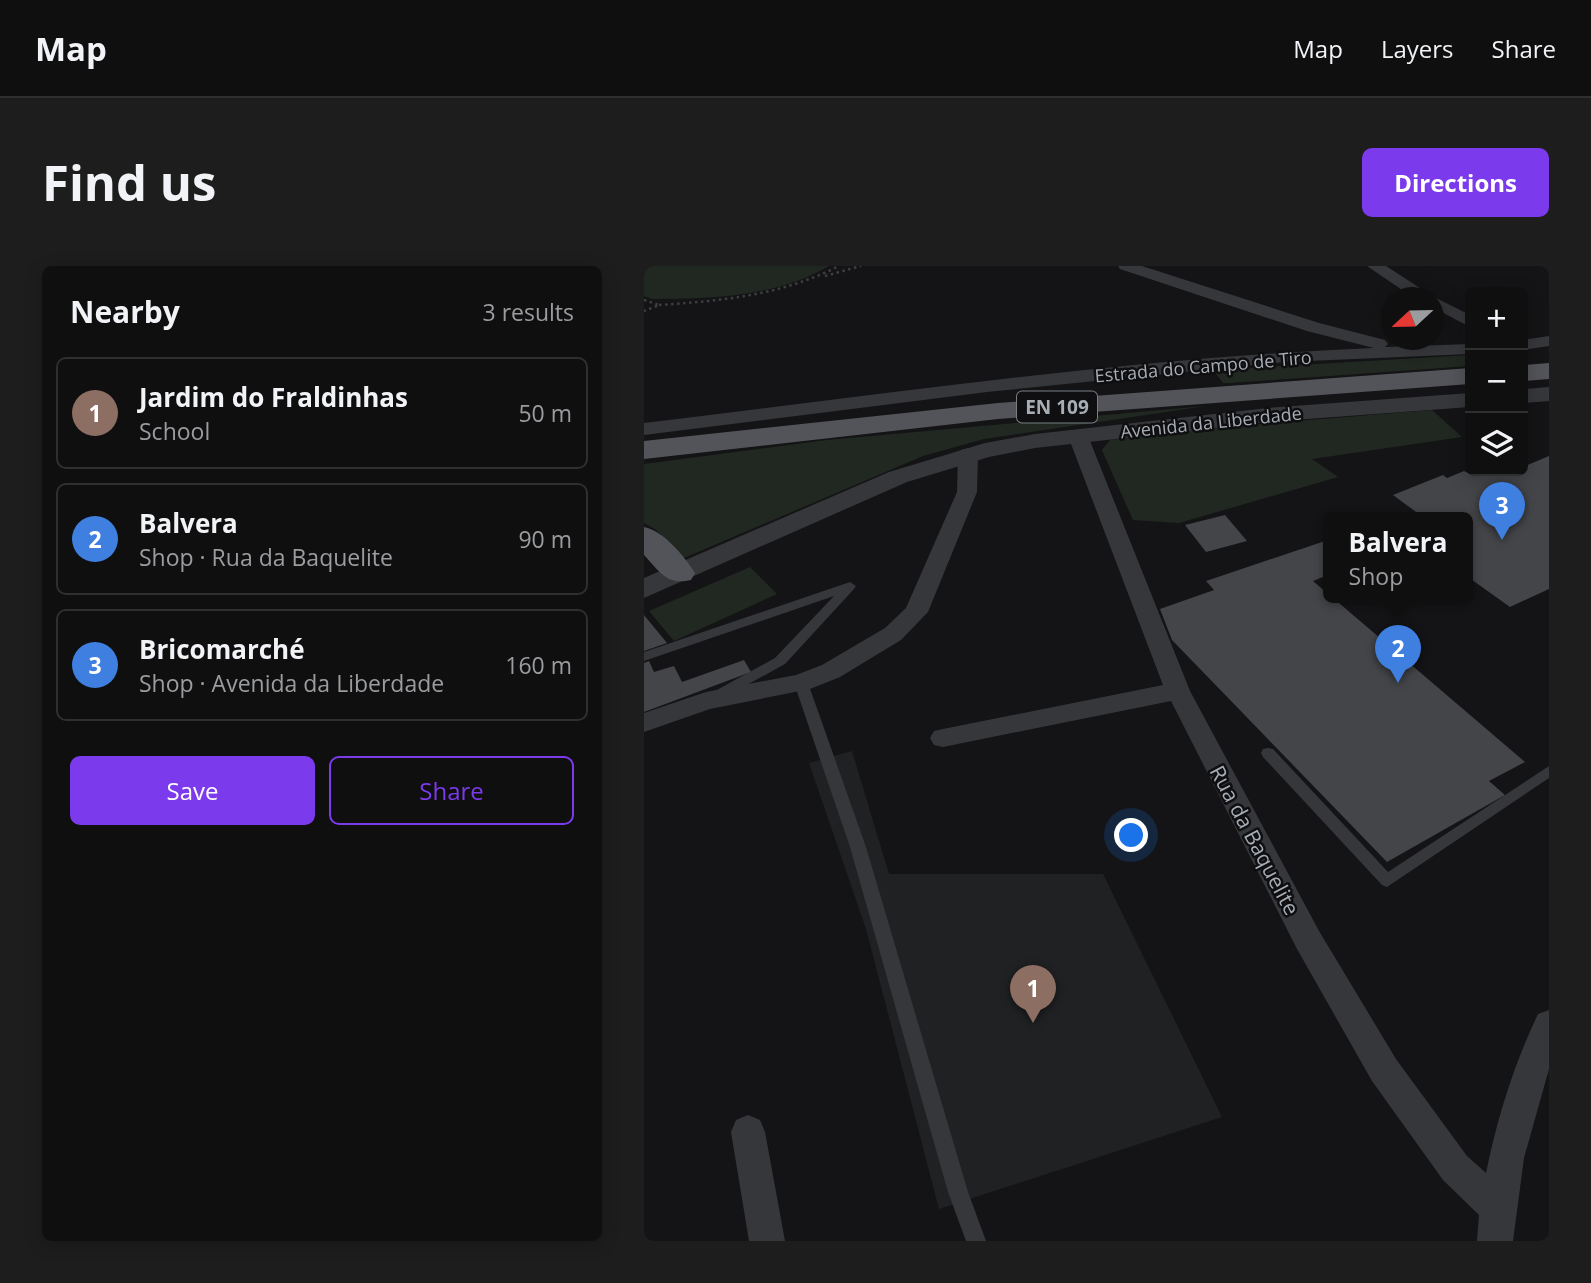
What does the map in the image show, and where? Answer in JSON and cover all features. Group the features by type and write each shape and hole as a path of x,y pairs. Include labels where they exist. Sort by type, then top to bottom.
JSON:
{"main road":[{"path":"1528,373 1549,371"},
{"name":"EN 109","path":"644,450 999,411 1465,376"},
{"path":"644,536 679,573"}],"street":[{"path":"1126,266 1313,327 1411,352"},
{"path":"1375,266 1408,287"},
{"path":"1444,308 1465,319"},
{"path":"1303,356 1323,340 1313,327"},
{"path":"1528,344 1549,341"},
{"name":"Estrada do Campo de Tiro","path":"644,429 986,387 1303,356 1465,349"},
{"path":"1528,396 1549,394"},
{"name":"Avenida da Liberdade","path":"644,589 898,477 968,454 1018,443 1302,411 1465,400"},
{"name":"Rua da Baquelite","path":"1078,436 1178,691 1308,940 1384,1070 1455,1168 1497,1207"},
{"path":"644,723 706,701 801,683 831,671 893,635 916,612 967,492 968,454"},
{"path":"943,738 1178,691"},
{"path":"1495,1241 1497,1207 1520,1106 1549,1024"},
{"path":"748,1132 767,1241"}],"lane":[{"path":"644,657 850,586 780,661 748,681 706,701"},
{"path":"801,683 859,846 958,1192 976,1241"},
{"path":"1268,753 1387,881 1549,771"}],"path":[{"path":"810,279 839,266"},
{"path":"644,311 659,305 759,294 862,266"},
{"path":"644,300 659,305"}],"shaded area":[{"path":"644,266 829,266 809,276 765,290 720,297 652,299 644,296"},
{"path":"1465,355 1465,366 1231,383 1223,383 1213,370"},
{"path":"1206,406 984,439 923,456 684,558 655,529 644,523 644,464 827,440"},
{"path":"1432,410 1462,437 1312,459 1338,477 1179,523 1133,520 1102,450 1110,440 1198,429"},
{"path":"750,567 777,594 674,641 649,611"},
{"path":"852,751 889,874 1103,874 1222,1117 939,1209 866,929 809,763"}],"building":[{"path":"1549,456 1549,589 1510,607 1473,581 1473,512 1416,512 1393,495 1443,475 1447,478 1464,471 1465,476 1528,476 1528,465"},
{"path":"1225,515 1247,541 1206,552 1185,525"},
{"path":"1323,542 1323,577 1313,581 1323,590 1323,603 1339,603 1525,762 1489,781 1505,795 1387,862 1172,640 1160,609 1214,590 1206,581"},
{"path":"644,615 667,643 644,651"},
{"path":"744,660 751,672 644,712 644,663 649,661 654,672 674,666 682,682"}],"place":[{"name":"Bricomarché","path":"1502,540"},
{"name":"Balvera","path":"1398,683"},
{"name":"Jardim do Fraldinhas","path":"1033,1023"}]}
